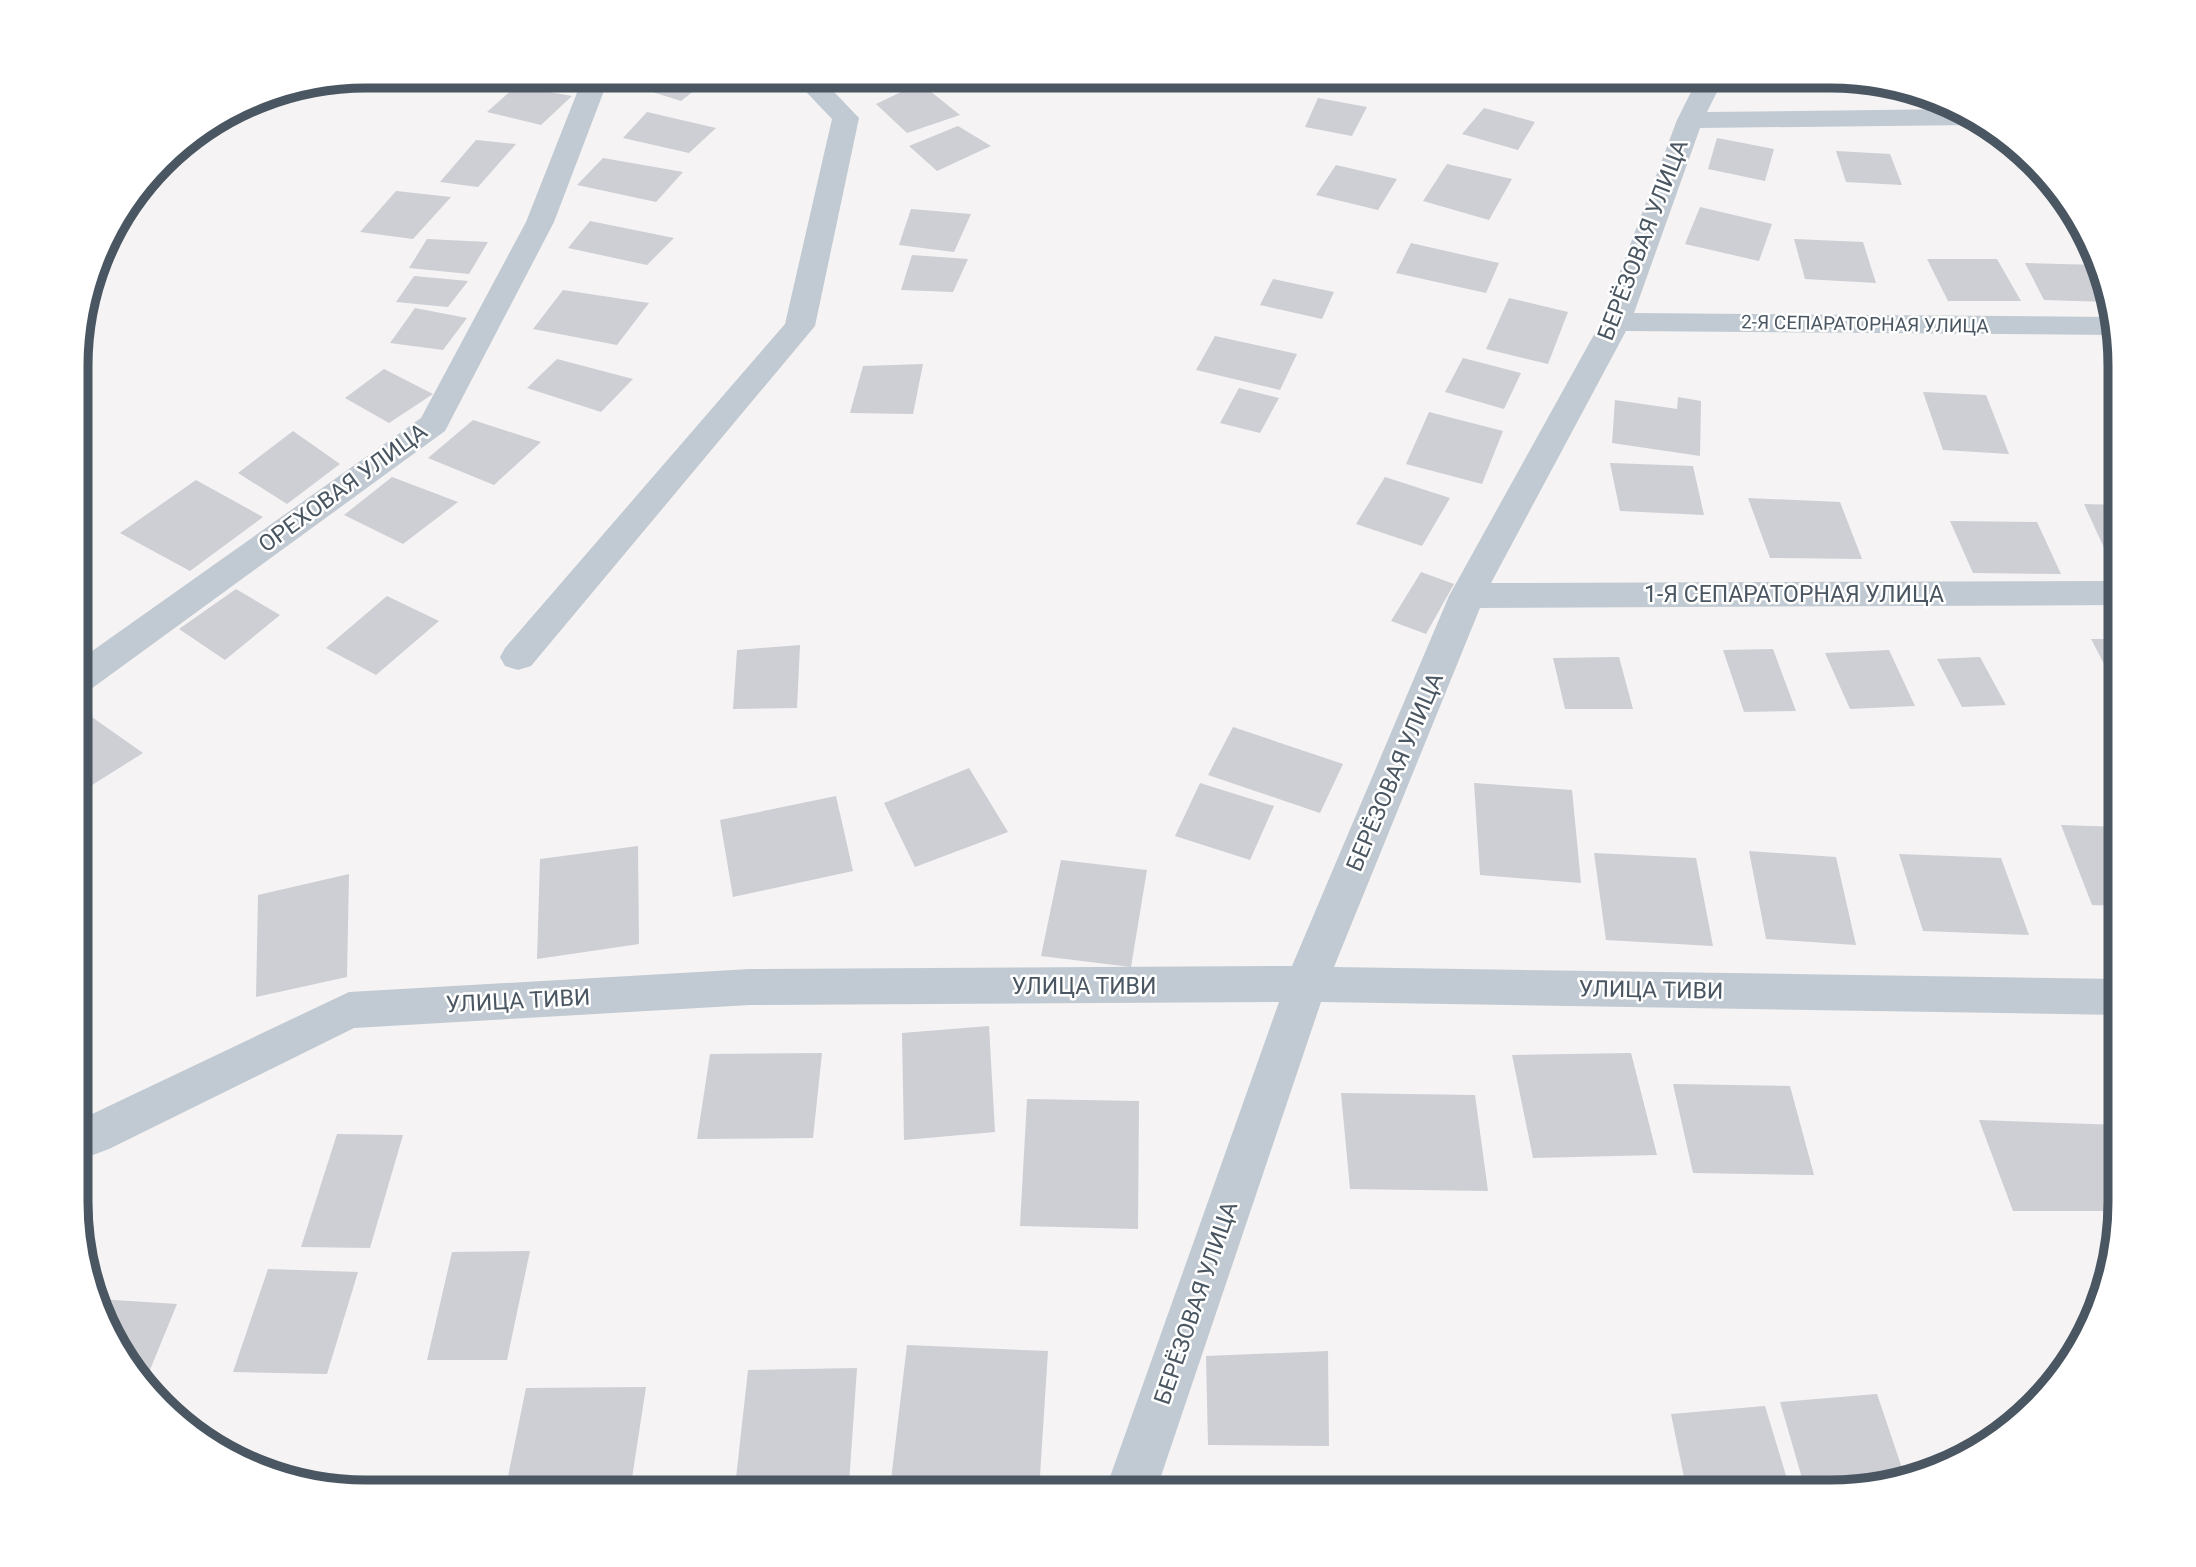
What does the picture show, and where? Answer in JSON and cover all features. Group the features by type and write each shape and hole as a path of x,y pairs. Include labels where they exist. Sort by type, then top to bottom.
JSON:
{"street":[{"name":"ОРЕХОВАЯ УЛИЦА","path":"88,672 434,424 540,222 592,88"},
{"path":"518,657 800,326 846,118 816,88"},
{"name":"БЕРЁЗОВАЯ УЛИЦА","path":"1135,1480 1306,984 1467,596 1616,321 1690,120 1706,88"},
{"path":"1690,120 1955,117"},
{"name":"2-Я СЕПАРАТОРНАЯ УЛИЦА","path":"1616,321 2105,326"},
{"name":"1-Я СЕПАРАТОРНАЯ УЛИЦА","path":"1467,596 2109,593"},
{"name":"УЛИЦА ТИВИ","path":"88,1135 93,1135 349,1010 750,987 1306,984 2109,997"}],"building":[{"path":"514,88 572,96 541,125 487,112"},
{"path":"640,88 698,88 681,101"},
{"path":"910,88 926,88 960,115 907,133 876,104"},
{"path":"1318,98 1367,107 1352,136 1305,127"},
{"path":"1484,108 1535,122 1518,150 1462,134"},
{"path":"647,112 716,128 689,153 623,138"},
{"path":"958,126 991,146 937,171 909,146"},
{"path":"1717,138 1774,149 1765,181 1708,169"},
{"path":"476,140 516,144 478,187 440,182"},
{"path":"1836,151 1890,154 1902,185 1846,182"},
{"path":"603,158 683,172 656,202 577,185"},
{"path":"1447,164 1512,179 1489,220 1423,201"},
{"path":"1336,165 1397,179 1378,210 1316,195"},
{"path":"396,191 451,197 413,239 360,232"},
{"path":"1700,207 1772,224 1759,261 1685,244"},
{"path":"911,209 971,214 954,252 899,245"},
{"path":"590,221 674,238 647,265 568,248"},
{"path":"427,239 488,242 469,274 409,268"},
{"path":"1794,239 1863,242 1876,283 1805,279"},
{"path":"1411,243 1499,263 1486,293 1396,273"},
{"path":"912,255 968,259 953,292 901,290"},
{"path":"1927,259 1997,259 2021,301 1948,301"},
{"path":"2025,263 2089,265 2101,302 2044,300"},
{"path":"414,276 468,281 448,307 396,302"},
{"path":"1273,279 1334,292 1322,319 1260,305"},
{"path":"563,290 649,303 617,345 533,329"},
{"path":"1509,298 1568,312 1548,364 1486,349"},
{"path":"415,308 467,318 443,350 390,343"},
{"path":"1215,336 1297,354 1280,390 1196,370"},
{"path":"1463,358 1521,373 1504,409 1445,392"},
{"path":"557,359 633,379 601,412 527,388"},
{"path":"923,364 913,414 850,413 863,366"},
{"path":"384,369 433,394 389,423 345,398"},
{"path":"1239,388 1279,398 1260,433 1220,423"},
{"path":"1923,392 1986,395 2009,454 1943,450"},
{"path":"1678,397 1701,401 1700,456 1612,443 1615,400 1677,409"},
{"path":"1429,412 1503,431 1482,484 1406,464"},
{"path":"473,420 541,442 494,485 428,458"},
{"path":"293,431 340,464 287,504 238,473"},
{"path":"1610,463 1693,466 1704,515 1620,511"},
{"path":"392,477 458,502 403,544 344,515"},
{"path":"1385,477 1450,498 1422,546 1356,524"},
{"path":"196,480 263,517 190,571 120,533"},
{"path":"1748,498 1840,502 1862,559 1770,558"},
{"path":"2084,504 2109,505 2109,559"},
{"path":"1950,521 2037,522 2061,574 1973,573"},
{"path":"1421,572 1454,584 1426,634 1391,621"},
{"path":"236,589 280,615 225,660 179,629"},
{"path":"387,596 439,621 376,675 326,648"},
{"path":"2091,639 2109,639 2109,674"},
{"path":"800,645 797,708 733,709 737,650"},
{"path":"1773,649 1796,711 1744,712 1723,650"},
{"path":"1889,650 1915,706 1850,709 1825,653"},
{"path":"1619,657 1633,709 1565,709 1553,658"},
{"path":"1980,657 2006,705 1962,707 1937,659"},
{"path":"88,716 143,753 88,788"},
{"path":"1233,727 1343,764 1320,813 1208,775"},
{"path":"969,768 1008,832 915,867 884,803"},
{"path":"1200,783 1274,806 1250,860 1175,836"},
{"path":"1474,783 1572,790 1581,883 1480,875"},
{"path":"836,796 853,871 733,897 720,820"},
{"path":"2061,825 2109,827 2109,906 2092,905"},
{"path":"638,846 639,944 537,959 540,859"},
{"path":"1749,851 1836,857 1856,945 1766,939"},
{"path":"1594,853 1696,858 1713,946 1606,940"},
{"path":"1899,854 2001,858 2029,935 1923,931"},
{"path":"1061,860 1147,870 1131,967 1041,956"},
{"path":"349,874 347,977 256,997 258,895"},
{"path":"989,1026 995,1132 904,1140 902,1033"},
{"path":"822,1053 813,1138 697,1139 710,1054"},
{"path":"1631,1053 1657,1155 1533,1158 1512,1055"},
{"path":"1673,1084 1790,1086 1814,1175 1693,1173"},
{"path":"1341,1093 1475,1095 1488,1191 1350,1189"},
{"path":"1027,1099 1139,1101 1138,1229 1020,1226"},
{"path":"1979,1120 2109,1125 2108,1211 2013,1211"},
{"path":"337,1134 403,1135 370,1248 301,1247"},
{"path":"530,1251 507,1360 427,1360 452,1252"},
{"path":"268,1269 358,1272 327,1374 233,1372"},
{"path":"105,1299 177,1304 148,1375 134,1356"},
{"path":"907,1345 1048,1351 1040,1480 891,1480"},
{"path":"1328,1351 1329,1446 1208,1445 1206,1356"},
{"path":"857,1368 849,1480 736,1480 748,1370"},
{"path":"646,1387 632,1480 507,1480 526,1388"},
{"path":"1877,1394 1903,1470 1848,1479 1803,1480 1780,1402"},
{"path":"1765,1406 1787,1480 1685,1480 1671,1414"}]}
